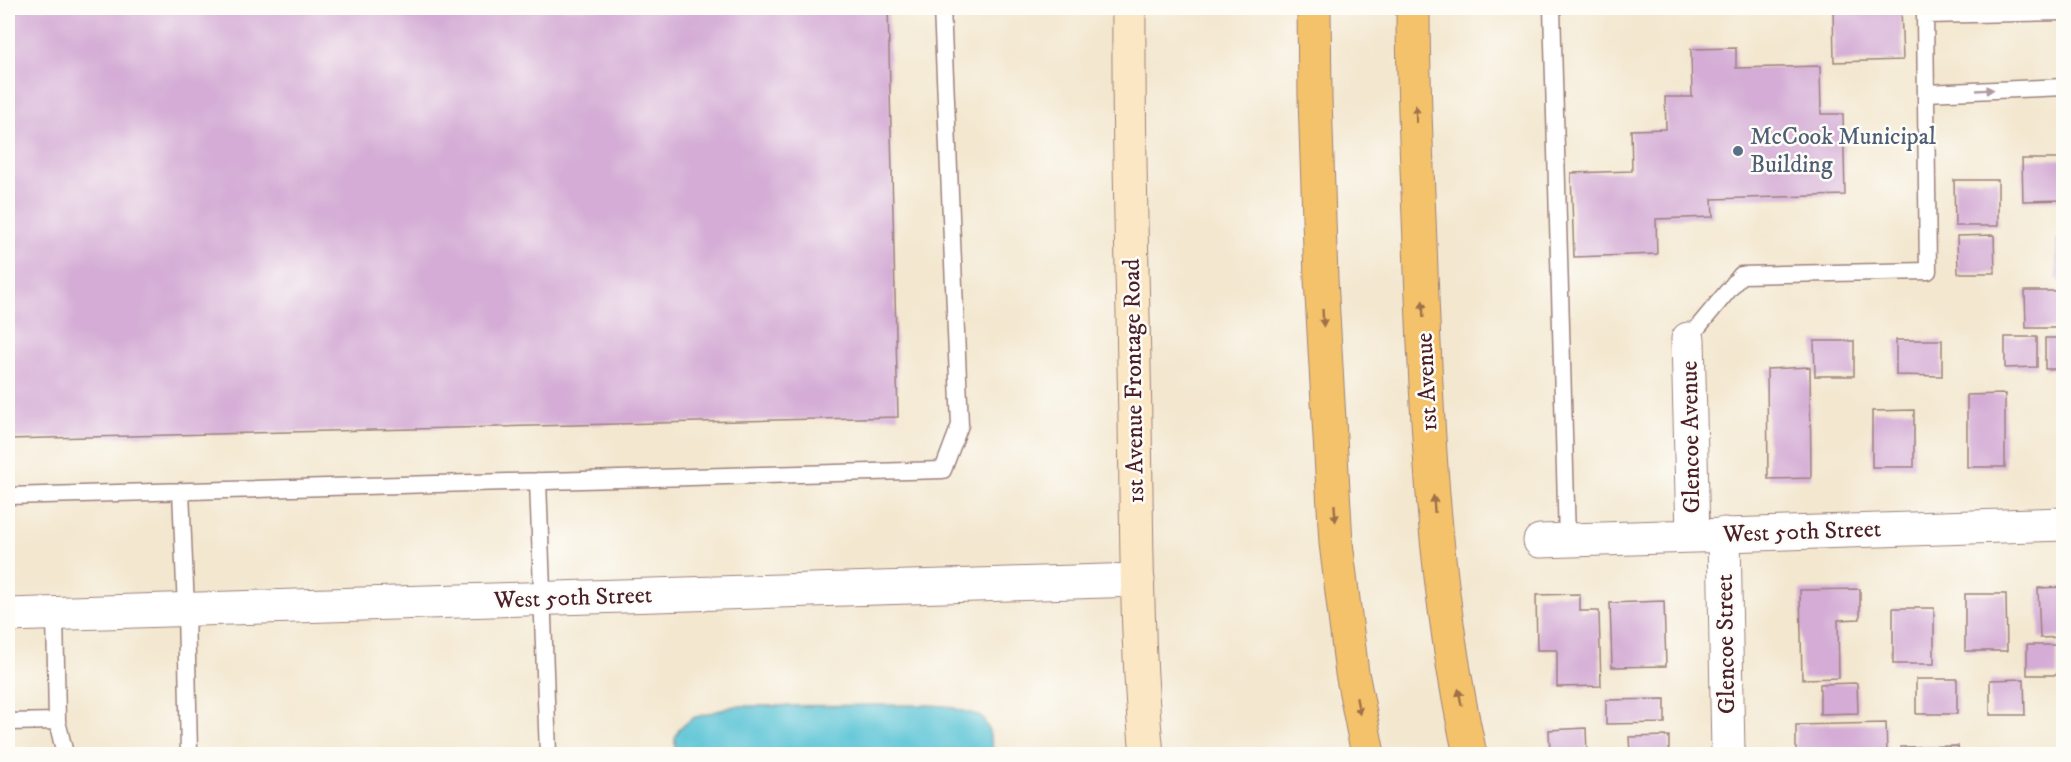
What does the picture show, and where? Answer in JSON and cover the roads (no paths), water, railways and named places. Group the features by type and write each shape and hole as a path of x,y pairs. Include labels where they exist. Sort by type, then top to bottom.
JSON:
{"main road":[{"path":"1293,8 1321,279"},
{"path":"1314,8 1321,279 1336,543 1352,673 1368,754"},
{"name":"1st Avenue","path":"1413,8 1424,342 1435,518 1449,631 1470,754"}],"street":[{"name":"1st Avenue Frontage Road","path":"1129,8 1128,122 1138,580 1142,710 1147,754"},
{"name":"Glencoe Avenue","path":"1688,339 1709,535"},
{"name":"West 50th Street","path":"1553,540 2064,524"},
{"name":"Glencoe Street","path":"1709,535 1728,754"},
{"name":"West 50th Street","path":"8,615 1138,580"}],"lane":[{"path":"8,496 943,470 960,425 942,8"},
{"path":"1552,8 1553,540"},
{"path":"1688,339 1741,275 1928,271 1927,11 2064,12"},
{"path":"1926,93 2064,87"},
{"path":"538,481 548,754"},
{"path":"181,491 189,754"},
{"path":"55,614 57,721 65,754"},
{"path":"8,722 57,721"}],"water":[{"path":"735,706 946,706 981,716 988,728 994,754 675,754 675,738 680,728 693,718"}],"place":[{"name":"McCook Municipal Building","path":"1738,151"}]}
